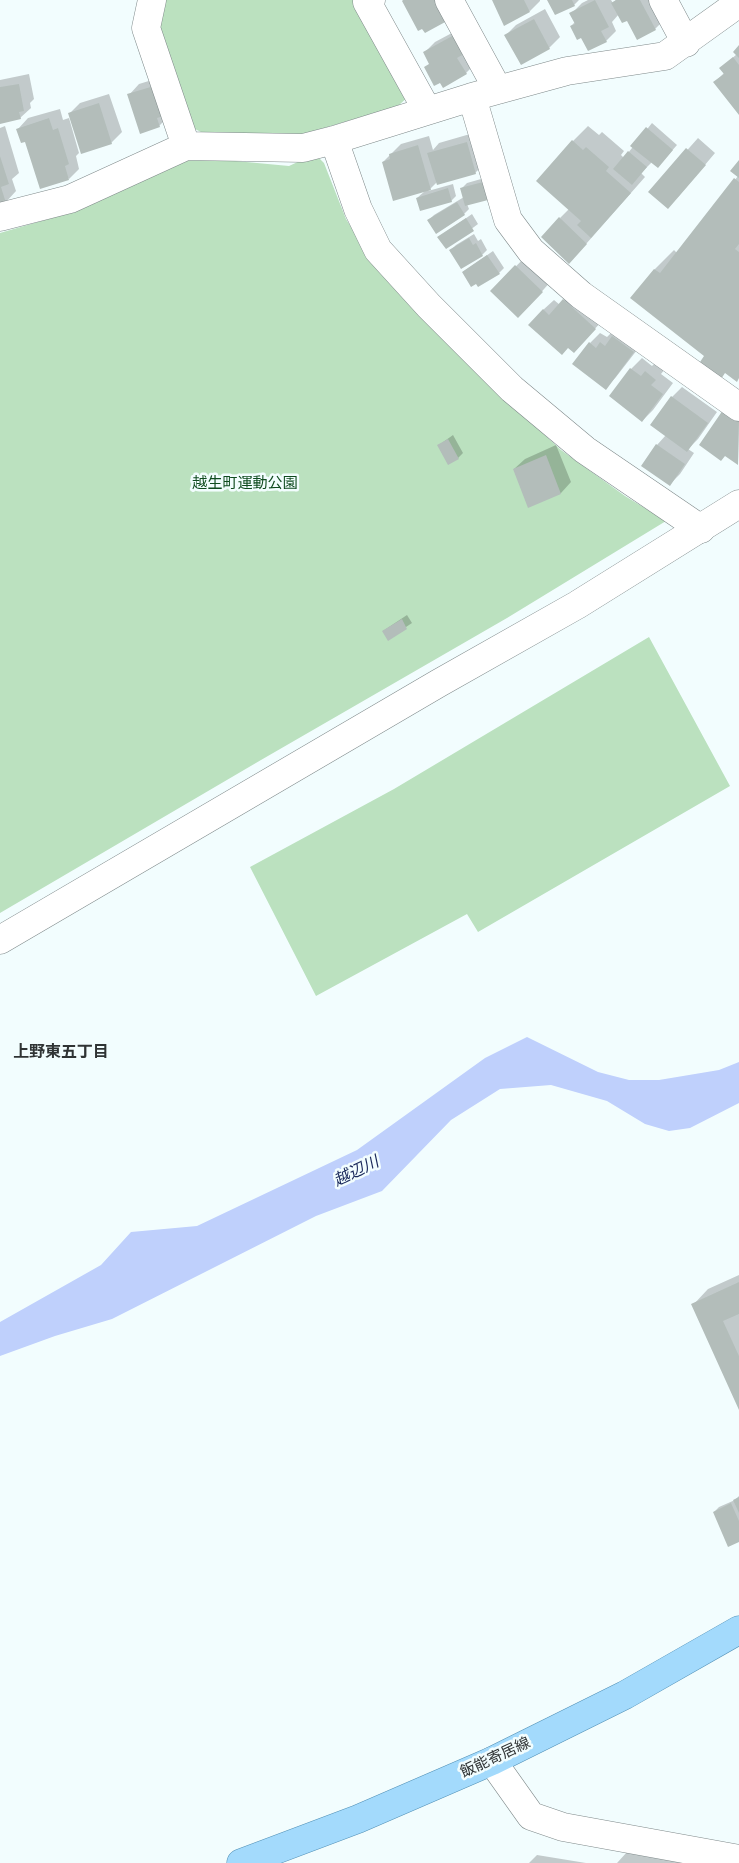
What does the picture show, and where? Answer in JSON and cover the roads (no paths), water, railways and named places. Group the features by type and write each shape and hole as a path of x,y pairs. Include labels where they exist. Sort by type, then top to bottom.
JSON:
{"main road":[{"name":"飯能寄居線","path":"241,1863 358,1819 492,1761 625,1695 739,1630"}],"street":[{"path":"152,0 146,28 186,146"},
{"path":"371,0 367,2 427,110"},
{"path":"449,0 498,90"},
{"path":"663,0 686,42"},
{"path":"0,217 70,199 186,146 303,148 427,110 567,71 665,56 739,3"},
{"path":"472,97 508,220 530,251 581,295 739,407"},
{"path":"334,140 358,209 378,250 429,306 512,389 585,450 701,529"},
{"path":"0,940 439,683 577,605 739,504"},
{"path":"492,1761 531,1816 563,1828 739,1859"}],"water":[{"name":"越辺川","path":"527,1037 598,1072 629,1080 659,1080 719,1070 739,1062 739,1103 690,1128 669,1131 645,1124 607,1101 551,1085 500,1089 451,1120 382,1191 316,1216 112,1319 55,1336 0,1356 0,1322 101,1265 131,1232 197,1226 357,1150 485,1058"}],"district":[{"name":"上野東五丁目","path":"61,1054"}],"park label":[{"name":"越生町運動公園","path":"245,485"}]}
